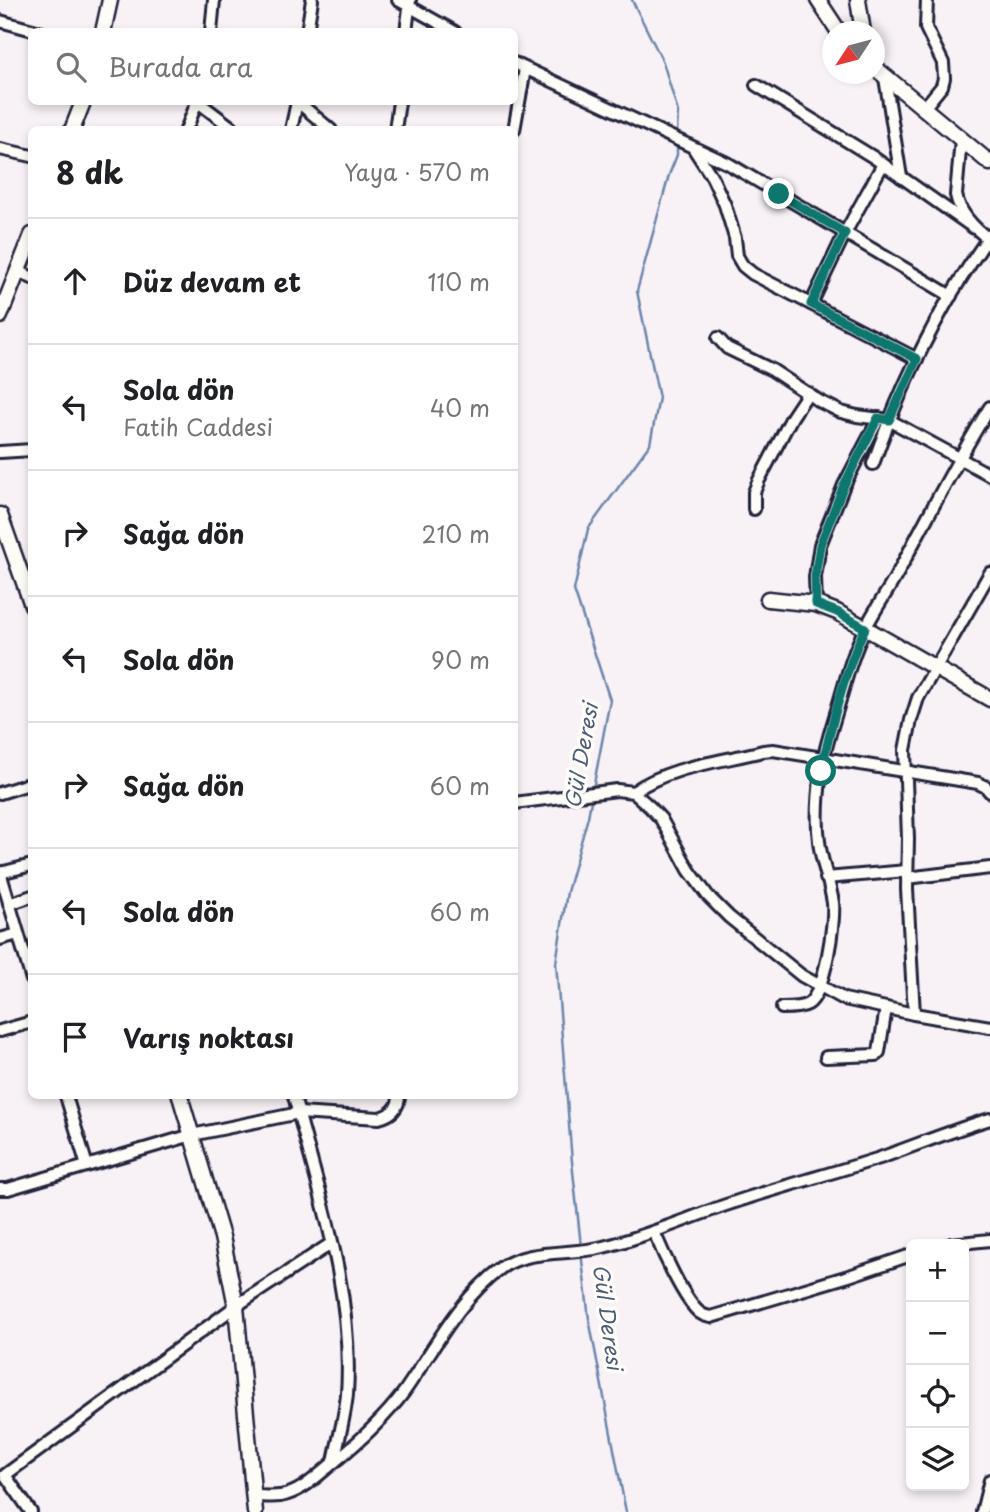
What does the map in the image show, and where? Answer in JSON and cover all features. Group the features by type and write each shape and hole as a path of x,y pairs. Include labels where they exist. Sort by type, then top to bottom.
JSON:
{"street":[{"path":"104,28 110,0"},
{"path":"211,28 214,0"},
{"path":"308,28 312,0"},
{"path":"398,0 409,3 449,28"},
{"path":"818,0 832,21"},
{"path":"858,0 861,21"},
{"path":"924,108 942,86 944,78 943,63 926,28 927,0"},
{"path":"406,28 409,3"},
{"path":"0,22 28,29"},
{"path":"518,87 520,66 664,132 729,164 951,296"},
{"path":"885,77 990,163"},
{"path":"882,84 901,177"},
{"path":"756,85 883,164 989,238 951,296 884,419 844,485 820,545 815,577 816,604"},
{"path":"74,126 82,105"},
{"path":"188,126 196,105"},
{"path":"201,105 230,126"},
{"path":"292,126 296,105"},
{"path":"301,105 326,126"},
{"path":"396,126 399,105"},
{"path":"514,126 516,105"},
{"path":"961,139 956,195 962,212 974,228"},
{"path":"693,146 725,205 735,238 737,256 743,266 752,274 917,359"},
{"path":"0,149 28,155"},
{"path":"811,304 845,233 883,164"},
{"path":"0,316 28,244"},
{"path":"17,270 28,276"},
{"path":"718,338 727,348 772,370 819,401 841,412 884,419 990,475"},
{"path":"754,509 754,492 759,480 808,393"},
{"path":"782,1008 799,1007 814,999 833,928 833,902 818,840 821,771 857,645 990,407"},
{"path":"873,464 884,419"},
{"path":"0,452 28,450"},
{"path":"0,514 28,594"},
{"path":"914,1014 907,874 905,750 918,698 990,573"},
{"path":"768,599 816,604 837,612 990,699"},
{"path":"633,792 656,778 674,772 763,751 784,752 978,783 990,792"},
{"path":"0,793 28,784"},
{"path":"518,803 617,790 633,792 662,819 689,870 715,903 759,943 802,976 844,999 990,1027"},
{"path":"28,866 0,873 28,967"},
{"path":"826,878 990,868"},
{"path":"9,904 28,898"},
{"path":"0,939 18,934"},
{"path":"826,1057 876,1055 879,1052 887,1008"},
{"path":"0,1031 28,1023"},
{"path":"66,1099 86,1166"},
{"path":"181,1099 222,1237 236,1306 255,1512"},
{"path":"295,1099 340,1275 343,1299 348,1356 347,1396 334,1462"},
{"path":"0,1189 8,1189 192,1135 299,1113 379,1118 394,1110 399,1099"},
{"path":"254,1496 277,1497 288,1494 307,1483 368,1434 401,1395 454,1316 484,1282 516,1259 597,1248 654,1232 727,1204 881,1157 990,1119"},
{"path":"654,1232 687,1297 702,1315 710,1317 906,1257"},
{"path":"969,1242 990,1240"},
{"path":"31,1512 5,1475 236,1306 332,1243"},
{"path":"982,1512 990,1480"}],"waterway":[{"name":"Gül Deresi","path":"632,0 663,62 678,112 677,134"},
{"name":"Gül Deresi","path":"593,789 610,700 574,590 588,529 650,444 659,398 637,291 677,155 677,144"},
{"name":"Gül Deresi","path":"581,1246 556,963 567,892 592,796"},
{"name":"Gül Deresi","path":"581,1252 589,1319 626,1512"}],"route":[{"path":"779,194 845,233 811,304 917,359 889,420 878,418 844,485 820,545 815,577 816,604 865,628 843,688 821,771"}]}
